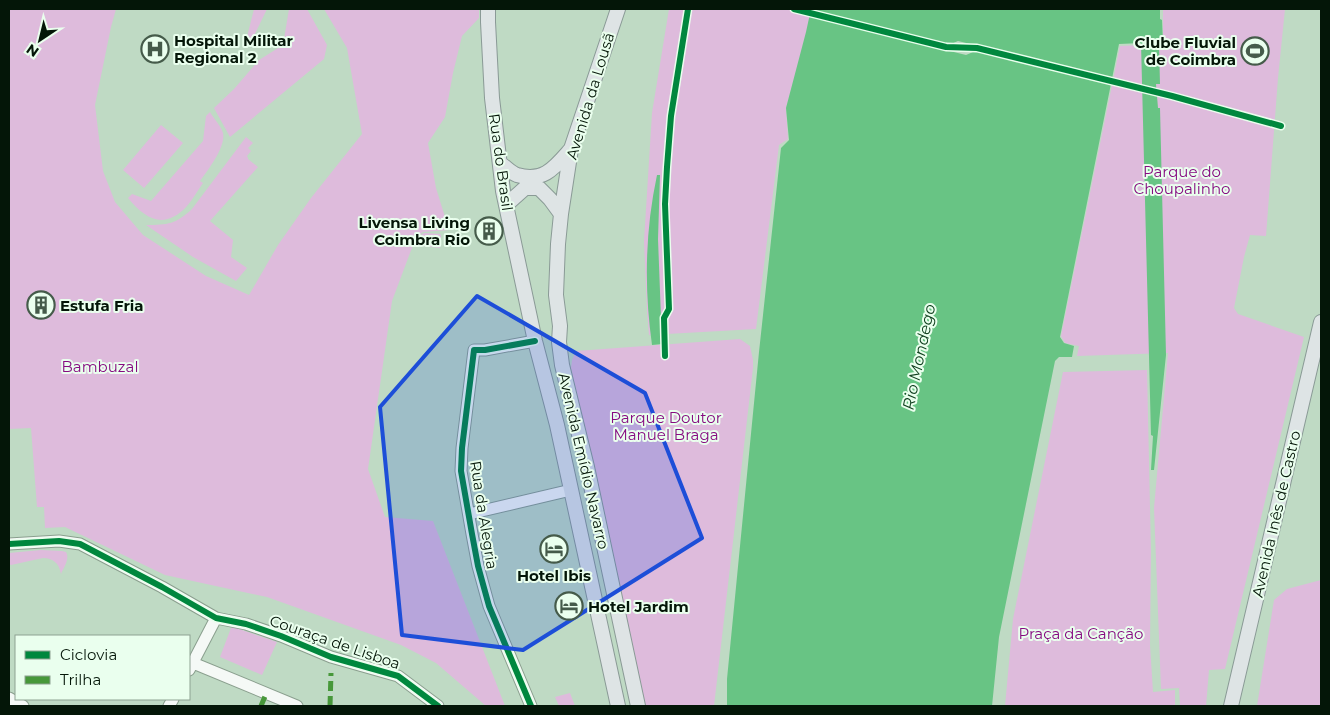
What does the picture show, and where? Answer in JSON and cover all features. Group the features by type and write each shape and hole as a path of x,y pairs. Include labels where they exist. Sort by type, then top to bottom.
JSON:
{"main road":[{"name":"Rua do Brasil","path":"488,9 492,98 503,191 529,314"},
{"name":"Avenida da Lousã","path":"561,214 571,149 618,9"},
{"path":"501,164 516,175 540,177 555,166 571,149"},
{"path":"506,205 525,188 540,188 561,214"},
{"name":"Avenida Emídio Navarro","path":"561,214 556,295 562,365 587,467 638,706"},
{"name":"Avenida Emídio Navarro","path":"529,314 557,425 618,706"},
{"name":"Avenida Inês de Castro","path":"1231,706 1319,345 1321,322"},
{"path":"535,341 541,345 559,342"}],"street":[{"name":"Rua da Alegria","path":"531,706 489,606 478,566 461,471 474,350 485,350 535,341"},
{"path":"469,514 571,490"},
{"name":"Couraça de Lisboa","path":"9,544 59,541 80,544 216,618 246,624 331,657 398,676 438,706"},
{"path":"216,618 191,666 297,706"},
{"path":"9,698 24,706"}],"highlighted area":[{"path":"477,296 645,393 702,538 523,650 402,635 380,407"}],"green space":[{"name":"Bambuzal","path":"9,9 116,9 95,105 103,171 115,202 143,235 206,276 249,295 278,245 311,198 362,134 347,48 324,9 479,9 479,18 462,36 445,117 428,143 436,188 449,230 423,232 416,237 392,301 368,469 385,517 433,521 505,706 486,706 436,663 401,645 267,597 165,575 65,527 45,528 44,507 37,507 31,428 9,429"},
{"path":"254,9 267,9 252,40 245,45"},
{"path":"289,9 307,9 327,45 324,59 230,137 214,108 234,89 259,60 283,45"},
{"path":"669,9 811,9 807,32 786,108 788,139 779,145 756,329 649,335 644,241 652,113"},
{"name":"Parque do Choupalinho","path":"1163,9 1285,9 1266,236 1250,235 1234,308 1238,314 1304,337 1225,669 1209,670 1206,706 1180,706 1179,688 1161,689 1154,508 1168,353 1077,356 1079,346 1065,343 1061,336 1120,46 1163,44"},
{"path":"210,112 222,130 223,139 216,158 200,181 203,183 187,206 179,213 163,220 149,217 128,198 132,194 151,201 203,141 206,116"},
{"path":"161,125 183,143 144,188 123,170"},
{"path":"246,137 253,143 248,148 251,151 247,156 248,159 258,167 210,221 233,240 231,257 247,268 236,281 193,257 146,225 171,223 192,209"},
{"path":"424,233 440,234 440,248 414,245 416,238"},
{"name":"Parque Doutor Manuel Braga","path":"740,339 750,346 753,368 714,706 643,706 571,368 572,360 576,351"},
{"name":"Praça da Canção","path":"1147,370 1151,552 1150,645 1153,692 1175,690 1175,706 1005,706 1013,619 1063,372"},
{"path":"41,550 66,552 67,560 61,574 57,564 47,558 9,564 9,553"},
{"path":"1321,580 1321,706 1257,706 1274,600 1287,589"},
{"path":"233,627 277,642 262,675 220,657"},
{"path":"570,693 575,706 559,706 555,697"}],"water":[{"name":"Rio Mondego","path":"811,9 1160,9 1163,43 1159,44 1160,84 1156,84 1158,108 1160,108 1166,355 1154,470 1151,470 1153,436 1151,435 1141,43 1119,44 1060,337 1064,343 1074,346 1072,357 1059,357 1055,361 999,637 992,706 727,706 727,679 781,148 789,140 786,108"},
{"path":"657,175 660,175 658,239 662,344 652,345 649,324 647,260 650,217"}],"pier":[{"path":"808,10 944,43 951,44 958,41 1115,79 1114,85 978,52 966,55 807,16"}],"marked path":[{"path":"330,706 331,673"},
{"path":"261,706 266,694"}],"cycle path":[{"path":"665,356 664,318 669,309 665,204 667,167 671,116 688,9"},
{"path":"794,9 946,47 977,48 1172,96 1281,126"},
{"path":"531,706 489,606 478,566 461,471 474,350 485,350 535,341"},
{"path":"9,544 59,541 80,544 216,618 246,624 331,657 398,676 438,706"}],"place":[{"name":"Hospital Militar Regional 2","path":"155,49"},
{"name":"Clube Fluvial de Coimbra","path":"1255,51"},
{"name":"Livensa Living Coimbra Rio","path":"489,231"},
{"name":"Estufa Fria","path":"41,305"},
{"name":"Hotel Ibis","path":"554,549"},
{"name":"Hotel Jardim","path":"569,606"}]}
